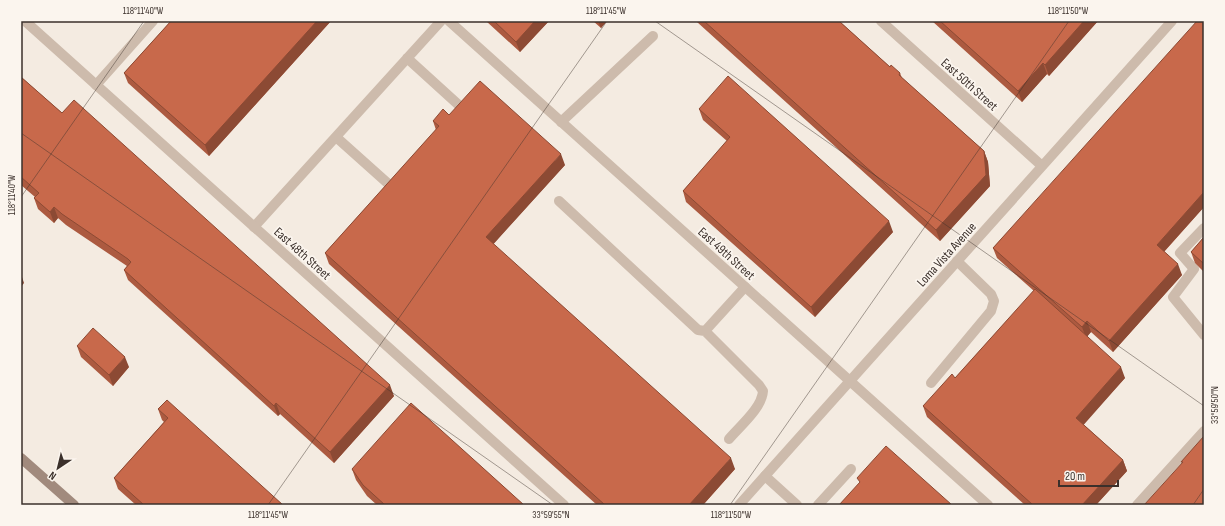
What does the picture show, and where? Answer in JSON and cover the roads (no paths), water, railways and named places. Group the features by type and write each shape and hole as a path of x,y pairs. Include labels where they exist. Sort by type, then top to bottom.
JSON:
{"main road":[{"path":"21,458 74,505"}],"street":[{"name":"East 48th Street","path":"24,21 564,505"},
{"path":"96,85 153,21"},
{"path":"254,227 441,21"},
{"name":"East 49th Street","path":"449,21 988,505"},
{"name":"East 50th Street","path":"881,21 1042,166"},
{"name":"Loma Vista Avenue","path":"739,505 1172,21"},
{"path":"561,122 653,36"},
{"path":"407,58 462,108"},
{"path":"336,137 393,188"},
{"path":"559,201 698,330 705,330 759,385 763,391 763,398 755,410 729,439"},
{"path":"1204,228 1180,253 1194,269 1173,297 1204,334"},
{"path":"931,383 991,311 994,301 991,294 957,261"},
{"path":"705,330 745,287"},
{"path":"1137,505 1204,431"},
{"path":"818,505 851,469"},
{"path":"765,476 797,505"}]}
